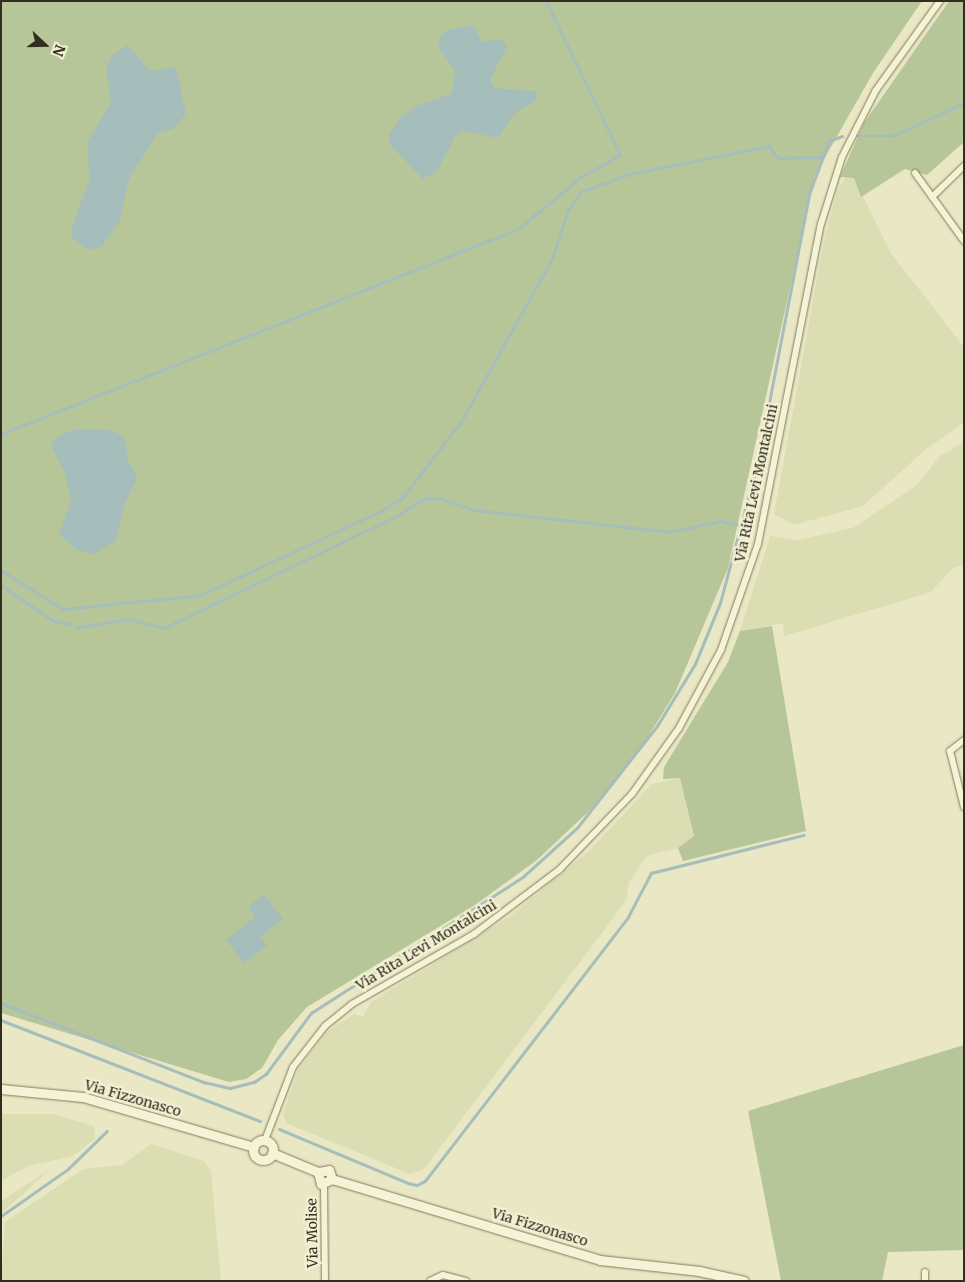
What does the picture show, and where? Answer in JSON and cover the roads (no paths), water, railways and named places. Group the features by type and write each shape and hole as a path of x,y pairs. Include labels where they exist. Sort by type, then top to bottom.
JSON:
{"main road":[{"name":"Via Fizzonasco","path":"1,1089 83,1097 254,1147 262,1159 272,1154 318,1172 329,1170 332,1179 600,1260 699,1271 744,1281"},
{"path":"254,1147 266,1136 272,1145 272,1154"},
{"path":"318,1172 317,1180 324,1185 332,1179"}],"street":[{"name":"Via Rita Levi Montalcini","path":"266,1136 293,1067 324,1026 352,1004 474,934 559,870 632,794 679,728 721,650 758,544 821,224 842,157 876,90 940,1"},
{"path":"932,197 964,166"},
{"path":"915,174 964,241"},
{"path":"964,740 950,751 964,807"},
{"name":"Via Molise","path":"324,1185 325,1281"},
{"path":"925,1272 925,1281"},
{"path":"430,1281 443,1275 466,1281"}],"water":[{"path":"473,25 482,42 502,39 507,47 490,80 495,88 535,91 537,100 515,113 498,138 464,131 456,135 437,171 423,179 390,145 389,134 402,116 417,106 451,94 455,71 439,48 439,38 447,30"},
{"path":"128,45 148,69 157,71 172,66 177,71 186,114 173,129 158,133 129,179 120,220 102,247 87,250 72,237 72,227 89,181 88,141 111,103 106,67 113,54"},
{"path":"77,429 107,429 119,434 126,441 128,461 135,471 136,481 124,505 116,541 94,554 77,550 59,534 71,501 65,473 51,446 57,436"},
{"path":"264,894 283,919 260,937 267,946 244,963 226,940 255,917 248,907"}],"waterway":[{"path":"1,434 518,229 581,177 620,155 546,1"},
{"path":"857,136 893,136 964,103"},
{"path":"1,1003 204,1082 230,1088 254,1082 266,1074 311,1013 524,876 577,828 657,726 695,664 720,603 757,465 809,194 829,141 842,136"},
{"path":"1,570 63,609 201,595 381,511 403,497 462,420 552,259 568,210 581,192 629,174 769,146 778,158 823,157"},
{"path":"75,628 128,619 164,628 395,517 424,499 439,498 474,510 670,532 721,521 742,525"},
{"path":"1,585 54,621 71,624"},
{"path":"279,1129 408,1183 417,1185 425,1181 628,917 651,873 803,835"},
{"path":"1,1020 260,1121"},
{"path":"1,1216 68,1169 107,1131"}]}
